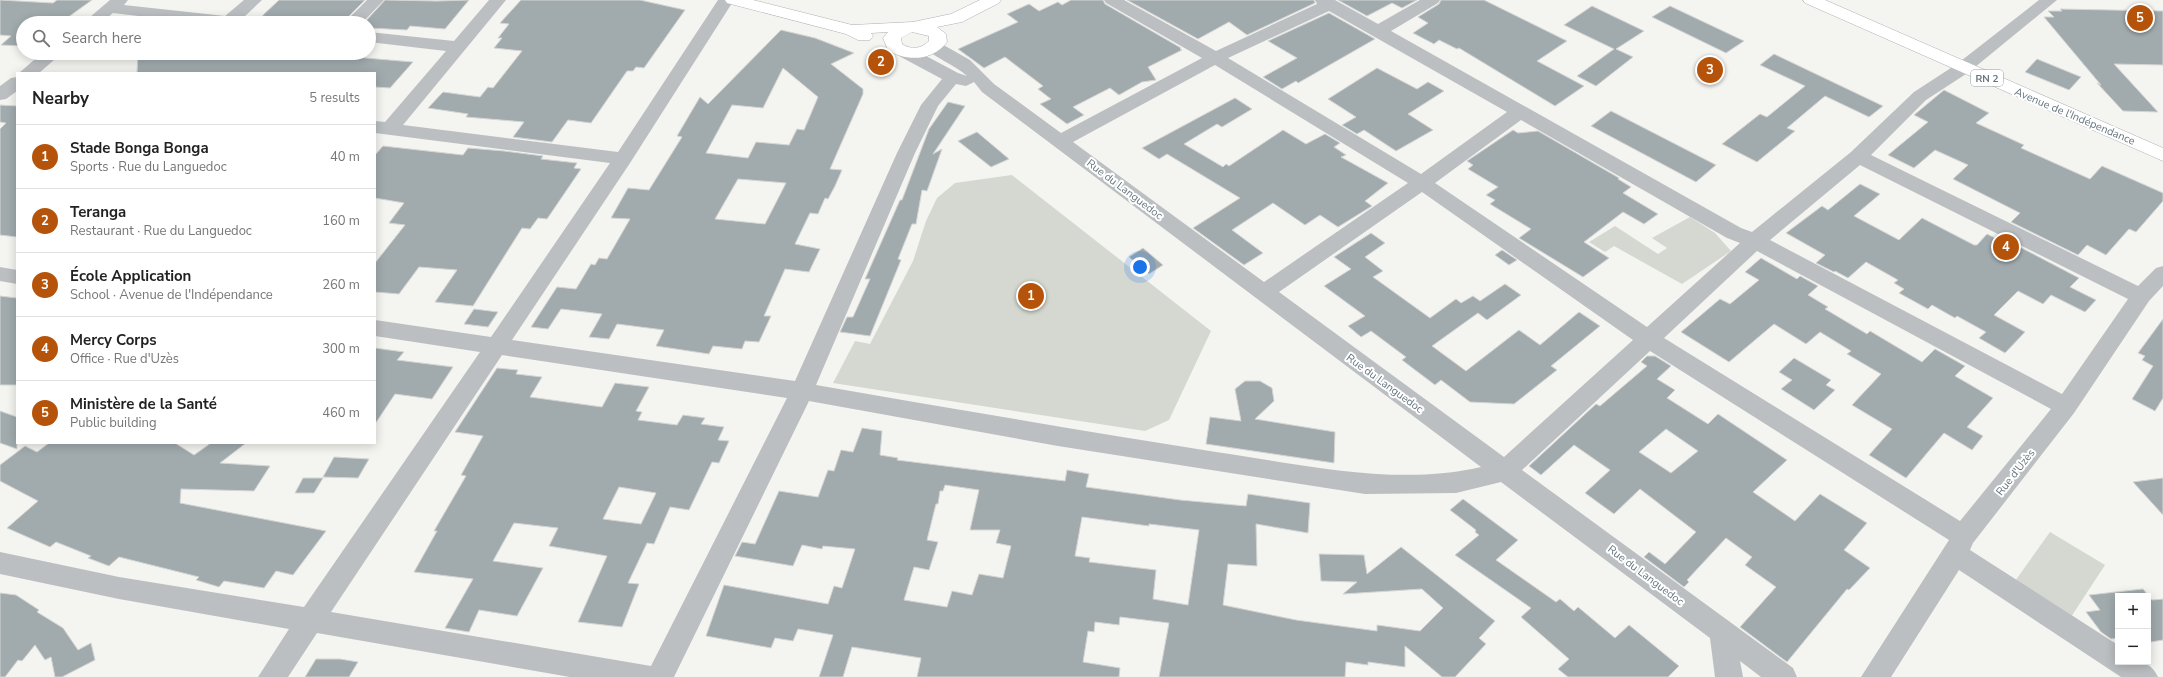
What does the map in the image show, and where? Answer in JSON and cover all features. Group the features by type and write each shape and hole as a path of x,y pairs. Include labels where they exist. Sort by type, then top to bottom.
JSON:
{"main road":[{"path":"733,0 852,30 872,40 899,49 921,52 936,42 956,18"},
{"path":"899,49 892,38 901,30 956,18 994,0"},
{"name":"Avenue de l'Indépendance","path":"1811,0 2163,155"},
{"path":"852,30 881,27 911,27 934,31 936,42"}],"street":[{"path":"241,16 254,0"},
{"path":"359,16 376,0"},
{"path":"382,128 459,48 498,0"},
{"path":"272,677 623,159 726,0"},
{"path":"1112,0 1215,58 1422,183 1632,329 1651,338 1959,545 2115,658"},
{"path":"1379,31 1432,0"},
{"path":"376,328 802,391 1058,437 1366,484 1456,483 1505,471 1755,241 1858,156 1920,96 1963,68 2049,0"},
{"path":"1061,141 1215,58 1327,2 1734,233 1755,241 2066,407"},
{"path":"100,16 115,4 196,16"},
{"path":"376,38 459,48"},
{"path":"936,42 977,74 988,88"},
{"path":"899,49 952,77 988,88"},
{"path":"29,72 44,60"},
{"path":"660,677 802,391 906,153 930,105 952,77"},
{"name":"Rue du Languedoc","path":"988,88 1783,677"},
{"path":"1263,293 1422,183 1521,112"},
{"path":"382,128 623,159"},
{"path":"1858,156 2141,296"},
{"name":"Rue d'Uzès","path":"1875,677 1959,545 2066,407 2141,296 2163,273"},
{"path":"0,274 16,277"},
{"path":"0,563 119,588 312,619 645,677"},
{"path":"1722,632 1729,677"},
{"path":"2126,665 2144,677"}],"shaded area":[{"path":"1012,175 1211,331 1169,420 1145,431 833,383 855,341 870,344 913,261 926,221 937,198 955,183"},
{"path":"1690,217 1715,233 1731,251 1682,284 1614,246 1605,252 1589,242 1615,226 1658,254 1667,248 1652,238"},
{"path":"2050,532 2105,565 2065,626 2008,591"}],"building":[{"path":"0,0 53,3 57,0 92,0 70,16 16,16 16,46 1,45 11,36 0,35"},
{"path":"279,0 365,0 349,16 262,16"},
{"path":"385,0 469,0 445,29 410,26 407,30 376,28 376,16 370,16"},
{"path":"521,0 640,0 685,10 644,68 636,67 633,71 627,71 591,123 568,120 552,142 513,137 524,122 466,117 468,114 428,108 443,92 480,97 488,87 493,88 522,51 494,48 502,38 498,38 509,24 500,23"},
{"path":"1071,0 1103,0 1105,4 1181,48 1180,49 1182,50 1148,67 1156,80 1142,82 1119,95 1110,88 1073,107 1084,115 1067,124 1040,104 1051,99 1038,89 1043,86 1005,57 984,68 958,49 1018,22 1007,14 1029,4 1039,11 1058,2 1062,5"},
{"path":"1127,0 1314,0 1315,3 1247,35 1229,22 1198,39"},
{"path":"1338,0 1417,0 1402,8 1392,3 1367,16"},
{"path":"1441,0 1484,0 1567,41 1537,61 1584,86 1555,106 1459,48 1457,49 1439,40 1434,44 1413,33 1428,23 1418,17 1439,4"},
{"path":"1592,6 1644,31 1616,49 1633,57 1596,86 1577,76 1614,49 1564,25"},
{"path":"1670,6 1744,41 1726,53 1652,17"},
{"path":"2060,9 2163,11 2163,65 2114,64 2158,112 2123,111 2097,83 2101,85 2044,17 2054,17 2048,11 2062,11"},
{"path":"1329,13 1375,39 1298,83 1296,81 1282,89 1263,77 1297,58 1268,41"},
{"path":"781,30 815,38 854,53 831,64 863,89 863,94 830,169 842,170 835,186 828,199 825,198 818,214 810,213 795,244 820,249 809,272 785,269 764,316 771,316 759,342 745,341 742,349 713,346 709,354 656,346 664,330 617,324 609,339 589,337 602,314 561,309 548,329 531,327 557,287 576,289 591,264 595,265 599,258 607,259 630,219 611,218 628,188 649,190 682,137 677,136 700,97 708,104","holes":["783,68 818,97 804,130 797,129 789,145 756,142 748,158 706,153 732,105 763,108","738,179 786,183 765,224 715,219"]},
{"path":"1774,54 1883,106 1869,117 1825,96 1787,128 1795,131 1757,162 1722,144 1760,114 1767,117 1805,86 1760,65"},
{"path":"376,59 413,62 390,88 376,87 376,72 137,72 138,60"},
{"path":"2037,59 2081,77 2069,90 2025,72"},
{"path":"1377,68 1417,89 1428,82 1444,91 1408,114 1433,130 1396,151 1364,130 1357,134 1342,125 1356,117 1328,99"},
{"path":"1944,90 1989,113 1976,123 2024,145 2021,148 2090,179 2102,166 2163,193 2163,201 2136,232 2129,229 2106,255 2087,245 2078,255 2011,222 2020,213 1953,179 1968,165 1935,150 1914,168 1888,155 1928,122 1914,115"},
{"path":"1235,98 1252,109 1222,127 1217,124 1184,144 1223,167 1226,164 1229,166 1283,130 1306,144 1325,134 1340,143 1334,147 1346,155 1341,157 1388,183 1365,201 1372,206 1338,227 1320,215 1305,225 1273,203 1232,230 1263,253 1244,265 1193,228 1240,198 1167,154 1159,159 1142,148"},
{"path":"948,102 965,106 933,154 942,149 927,191 922,190 916,224 912,224 898,259 901,260 870,336 840,332 847,317 853,317 870,279 865,279 900,200 902,200 929,129"},
{"path":"0,105 16,106 16,237 0,235 0,129 6,123 0,122"},
{"path":"1611,111 1716,165 1696,182 1591,126"},
{"path":"1513,130 1518,133 1538,131 1619,178 1618,179 1631,187 1623,193 1658,214 1644,224 1623,212 1584,242 1609,258 1583,277 1519,238 1531,229 1490,204 1495,200 1486,195 1498,187 1468,169 1473,165 1467,161"},
{"path":"977,132 1009,159 991,167 958,141"},
{"path":"383,146 463,155 468,148 543,156 541,159 577,163 574,168 581,169 547,219 538,218 530,229 522,228 473,306 435,302 457,270 419,267 399,294 376,292 376,262 405,225 389,223 404,203 376,198 376,154"},
{"path":"1860,184 1880,194 1854,216 1899,240 1922,218 1974,245 1977,245 1987,234 1995,238 1997,235 2079,278 2070,287 2096,300 2085,312 2051,295 2043,304 2018,291 1994,315 2025,332 2005,353 1979,338 1986,332 1957,316 1955,318 1932,305 1928,309 1899,293 1904,289 1894,283 1898,280 1866,262 1848,278 1835,271 1834,272 1816,263 1825,255 1786,233 1822,206 1828,210"},
{"path":"1371,233 1385,243 1365,257 1383,271 1373,277 1430,318 1456,299 1461,303 1473,296 1480,301 1505,284 1521,295 1487,320 1478,313 1432,346 1466,371 1519,330 1540,345 1579,312 1600,326 1551,366 1557,370 1514,404 1470,402 1441,380 1435,385 1402,360 1406,357 1371,331 1361,337 1348,326 1365,316 1324,286 1351,269 1334,257"},
{"path":"1143,248 1163,265 1149,274 1129,257"},
{"path":"1502,250 1517,260 1509,265 1495,255"},
{"path":"1761,258 1797,279 1800,276 1818,286 1808,295 1828,307 1825,309 1867,334 1870,331 1922,362 1935,349 1965,366 1955,376 1993,398 1967,427 1983,436 1972,450 1944,433 1906,478 1869,455 1892,429 1852,405 1881,374 1847,354 1851,351 1820,332 1806,344 1774,324 1729,362 1681,332 1720,299 1730,304 1759,280 1745,272"},
{"path":"0,296 16,298 16,385 0,385"},
{"path":"474,309 498,312 488,327 464,324"},
{"path":"2163,319 2163,398 2155,411 2132,399 2153,366 2142,360 2145,356 2138,353"},
{"path":"376,348 404,352 397,360 453,367 432,399 395,394 376,422"},
{"path":"1647,356 1655,356 1671,366 1657,379 1675,390 1667,398 1708,424 1718,414 1787,460 1753,492 1795,521 1820,494 1867,523 1844,550 1870,568 1849,590 1847,589 1787,662 1740,627 1776,587 1745,565 1752,557 1726,538 1687,580 1689,582 1684,587 1644,557 1649,552 1665,564 1696,532 1640,489 1614,514 1585,493 1610,470 1574,445 1541,475 1529,466 1596,404 1600,406 1647,366 1641,362","holes":["1666,429 1698,451 1671,473 1639,452"]},
{"path":"1794,358 1831,380 1826,385 1835,390 1814,410 1781,389 1792,380 1779,372"},
{"path":"497,368 518,370 516,374 542,377 530,397 602,407 615,383 649,387 636,411 642,412 638,420 677,425 683,415 705,418 701,424 724,427 718,440 729,441 719,463 712,462 689,510 670,507 654,544 647,543 628,583 639,584 622,627 578,622 607,556 549,546 558,528 514,523 493,561 543,568 517,616 479,610 469,632 445,628 473,579 414,572 437,531 434,531 466,476 461,475 483,436 455,432","holes":["619,487 656,493 641,524 603,519"]},
{"path":"1245,381 1260,381 1272,388 1274,401 1255,419 1335,432 1334,463 1206,444 1210,417 1241,421 1235,389"},
{"path":"0,411 16,417 17,449 0,443"},
{"path":"862,428 882,431 880,455 898,458 897,460 1065,481 1067,470 1089,474 1086,487 1180,500 1246,506 1248,494 1310,503 1308,533 1256,524 1257,566 1228,564 1223,605 1296,620 1377,631 1377,625 1420,631 1443,608 1422,589 1343,594 1357,582 1321,581 1319,554 1364,555 1367,574 1401,547 1495,621 1479,638 1486,644 1455,677 1442,677 1405,646 1405,667 1368,662 1368,665 1346,662 1345,677 1159,677 1169,623 1120,617 1119,625 1095,622 1094,632 1088,631 1083,662 1120,668 1119,677 917,677 921,658 852,647 843,677 819,677 833,635 798,629 793,641 775,638 771,648 706,636 724,585 828,604 834,586 842,588 855,549 823,546 822,549 802,545 793,566 735,556 742,542 755,544 779,491 818,497 828,470 834,471 841,450 853,452","holes":["945,485 979,490 970,530 1000,530 996,543 1011,546 1003,578 979,574 972,595 952,591 947,607 904,600 914,567 929,570 938,542 927,540 936,504 938,504 940,491 943,491","1082,517 1149,526 1149,524 1199,530 1188,605 1153,599 1156,570 1089,562 1090,558 1075,556"]},
{"path":"48,444 177,444 194,455 210,444 245,444 220,463 270,466 254,491 181,489 180,503 326,531 293,575 276,571 264,588 224,581 219,587 196,580 199,577 119,557 109,566 88,558 91,556 56,542 50,547 7,528 38,501 0,481 0,465 25,446 37,452"},
{"path":"334,457 369,459 358,478 323,477"},
{"path":"303,478 323,478 314,493 295,493"},
{"path":"2163,478 2163,515 2133,482"},
{"path":"1463,499 1518,540 1496,560 1556,602 1560,599 1574,611 1578,607 1615,638 1629,625 1679,666 1668,677 1568,677 1558,669 1569,659 1521,617 1531,608 1455,555 1479,535 1475,532 1476,530 1450,510"},
{"path":"2143,589 2146,593 2115,593 2115,638 2111,639 2101,632 2086,612 2100,610 2089,595"},
{"path":"0,593 16,595 39,610 37,612 63,628 78,650 91,643 95,660 62,677 55,677 51,657 45,660 35,645 22,661 18,660 5,677 0,677"},
{"path":"2151,599 2152,600 2163,599 2163,640 2151,642"},
{"path":"316,659 340,659 358,662 349,677 305,677"}],"place":[{"name":"Ministère de la Santé","path":"2140,18"},
{"name":"Teranga","path":"881,62"},
{"name":"École Application","path":"1710,70"},
{"name":"Mercy Corps","path":"2006,247"},
{"name":"Stade Bonga Bonga","path":"1031,296"}]}
